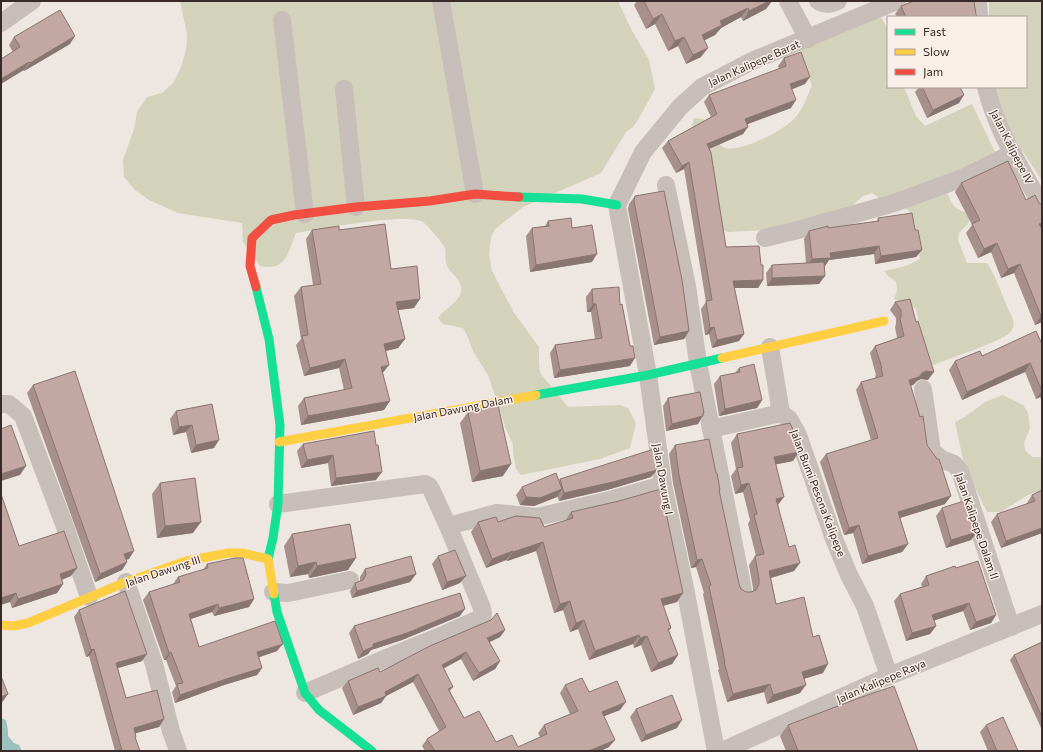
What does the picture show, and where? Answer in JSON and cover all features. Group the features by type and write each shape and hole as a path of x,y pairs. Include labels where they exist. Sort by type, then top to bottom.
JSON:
{"street":[{"path":"1,22 32,1"},
{"path":"441,1 475,194"},
{"path":"788,1 808,39"},
{"path":"818,1 823,3 833,3 838,1"},
{"name":"Jalan Kalipepe Barat","path":"617,206 643,152 680,107 702,87 754,60 897,1"},
{"path":"978,1 979,16"},
{"path":"282,20 305,214"},
{"name":"Jalan Kalipepe IV","path":"986,88 990,104 1013,153 1042,206"},
{"path":"344,89 356,207"},
{"path":"765,238 894,203 960,179 1013,153"},
{"path":"666,185 686,286 698,363 743,590"},
{"path":"369,750 319,710 305,693 277,612 268,559 278,504 280,425 269,339 250,266 252,238 270,220 356,207 430,201 475,194 582,200 617,206"},
{"name":"Jalan Dawung I","path":"617,206 648,374 663,485 685,588 716,751"},
{"path":"648,374 884,321"},
{"path":"711,429 781,413 770,347"},
{"name":"Jalan Dawung Dalam","path":"279,442 648,374"},
{"name":"Jalan Kalipepe Dalam II","path":"923,389 932,451 941,458 954,464 960,471 1011,627"},
{"path":"1,404 9,404 23,416 64,524 89,597"},
{"name":"Jalan Bumi Pesona Kalipepe","path":"781,413 789,419 798,435 834,539 849,575 865,606 889,676"},
{"path":"278,504 425,484 429,486 432,489 482,608 483,615 481,618 305,693"},
{"path":"448,526 497,513 537,517 610,500 663,485"},
{"name":"Jalan Dawung III","path":"1,625 13,626 28,623 126,582 186,562 228,553 242,553 268,559"},
{"path":"273,592 288,593 350,580"},
{"path":"126,582 154,664 171,731 178,751"},
{"name":"Jalan Kalipepe Raya","path":"722,751 889,676 1042,614"}],"green space":[{"path":"180,1 618,1 631,29 649,60 655,89 638,120 633,127 626,132 601,173 523,207 495,229 491,237 489,254 492,271 514,313 539,347 540,373 568,407 620,405 628,408 636,423 630,448 600,459 521,475 516,469 513,445 506,429 488,375 473,351 467,335 463,328 443,324 438,318 456,301 461,291 461,286 449,270 444,246 423,222 414,219 382,220 296,233 285,259 281,263 269,267 260,266 243,242 242,223 178,213 149,200 135,190 124,177 123,160 134,129 137,112 147,97 162,93 174,82 181,67 186,50 187,34"},
{"path":"989,1 1042,1 1042,181 1004,122 994,88 1027,88 1027,16 989,16"},
{"path":"881,17 887,27 887,88 904,88 916,116 925,126 972,104 995,152 947,192 954,206 970,216 968,224 959,233 958,240 967,263 987,263 990,268 1014,323 1012,330 1008,334 976,349 934,365 928,361 916,309 894,299 897,290 896,281 889,277 884,271 906,266 920,259 912,215 908,210 901,206 882,200 872,193 863,196 853,205 788,229 728,232 719,229 696,133 692,125 694,118 703,119 720,145 730,149 759,141 787,125 793,120 804,104 812,85 800,48"},
{"path":"1003,395 1023,405 1028,413 1030,428 1024,443 1025,450 1032,457 1042,457 1042,491 1028,495 1001,512 987,512 964,464 955,422 965,417 985,402"}],"water":[{"path":"1,718 6,720 8,736 14,743 19,745 22,751 3,751 1,747"}],"building":[{"path":"644,1 769,1 749,11 748,8 720,21 722,25 702,35 708,48 693,55 684,37 675,41 662,14 653,19"},
{"path":"914,1 974,1 977,16 906,16 901,6"},
{"path":"60,10 75,36 1,79 1,59 20,47 14,37"},
{"path":"801,52 810,77 790,84 796,100 745,119 748,127 707,144 711,153 726,247 759,246 761,265 763,265 763,280 733,281 744,334 717,340 714,327 710,328 706,301 712,300 689,162 682,166 668,141 717,114 709,95 786,66 784,58"},
{"path":"922,88 960,88 964,95 933,110"},
{"path":"1008,161 1026,200 1035,195 1039,203 1042,205 1042,223 1039,224 1042,229 1042,316 1020,264 1008,269 997,243 984,249 972,224 980,220 961,183"},
{"path":"664,191 682,280 689,331 660,337 634,201 635,196"},
{"path":"912,213 915,230 918,230 922,250 881,256 879,246 830,253 831,258 812,259 809,231 828,226 828,228 879,221 878,218"},
{"path":"571,218 572,228 592,225 597,254 536,265 532,228 549,226 548,221"},
{"path":"385,224 391,269 417,266 420,299 396,302 405,339 384,344 389,365 381,367 390,401 308,416 304,398 352,388 345,359 310,368 302,336 308,335 301,287 321,284 312,230 339,226 339,230"},
{"path":"824,262 825,276 772,278 772,265"},
{"path":"619,287 620,305 622,304 630,346 633,346 635,358 560,370 555,345 602,338 596,304 593,304 592,289"},
{"path":"910,299 916,322 918,321 934,372 926,371 919,377 909,380 920,417 923,416 927,445 937,459 939,459 951,496 898,512 908,544 868,556 859,525 849,528 826,454 878,438 861,382 883,376 875,346 904,336 900,319 901,310 895,302"},
{"path":"1036,331 1042,344 1042,391 1030,363 967,392 955,361 980,351 982,356"},
{"path":"754,364 762,400 725,409 720,376 740,372 739,368"},
{"path":"75,371 134,551 124,554 127,562 100,574 33,385"},
{"path":"700,392 704,413 703,416 672,424 668,398"},
{"path":"212,404 219,440 196,445 192,425 179,427 176,411"},
{"path":"498,405 511,464 480,471 468,412"},
{"path":"790,423 796,436 799,452 774,457 784,497 776,499 789,547 795,545 800,563 769,571 776,604 804,597 813,637 819,635 828,664 802,672 806,685 773,695 770,684 733,694 724,662 709,586 711,585 702,559 697,560 679,475 675,445 709,439 739,584 741,589 746,592 751,592 756,590 759,584 755,556 764,554 754,515 757,514 749,483 741,485 737,468 743,467 737,434"},
{"path":"11,425 26,466 1,474 1,429"},
{"path":"374,431 376,445 378,445 382,472 336,478 333,455 307,460 303,444"},
{"path":"654,449 657,470 564,493 560,479"},
{"path":"556,473 562,489 540,498 526,497 522,487"},
{"path":"195,478 201,522 165,526 160,483"},
{"path":"661,489 683,593 661,599 671,628 668,629 678,655 658,663 647,636 640,638 639,635 595,651 584,620 576,623 570,601 560,604 543,542 492,559 478,522 496,517 498,522 516,516 540,518 544,527 573,518 571,512 619,501"},
{"path":"1042,490 1042,528 1006,541 997,514 1035,501 1032,495"},
{"path":"1,494 19,546 64,531 77,568 60,574 63,584 18,599 16,593 1,598"},
{"path":"967,500 977,532 951,540 942,508"},
{"path":"350,524 356,558 317,566 316,562 298,566 292,534"},
{"path":"455,550 466,576 447,582 438,556"},
{"path":"411,556 416,574 357,591 355,583 363,580 366,575 365,569"},
{"path":"235,558 243,558 254,599 219,608 218,604 189,614 199,647 275,621 283,644 257,652 262,668 180,695 177,684 183,683 171,652 169,653 149,592 180,582 178,577 208,568 207,564"},
{"path":"978,561 996,615 976,622 969,603 932,615 936,626 912,633 900,594 929,585 926,576 955,566 956,568"},
{"path":"125,591 147,654 116,663 126,698 157,690 164,719 134,728 135,737 140,751 122,751 94,649 91,650 79,610"},
{"path":"460,593 465,609 407,633 373,644 373,647 363,651 354,626"},
{"path":"497,613 505,630 487,638 500,661 479,673 466,652 442,665 453,687 448,689 464,718 479,711 496,742 512,735 518,747 547,734 544,725 578,711 565,685 582,678 589,692 617,681 626,702 602,712 615,740 589,751 435,751 427,739 446,727 418,674 385,692 386,696 358,707 348,681 378,668 380,672 430,646 491,620"},
{"path":"1042,642 1042,717 1014,655"},
{"path":"1,676 8,694 1,697"},
{"path":"894,686 918,751 798,751 788,725"},
{"path":"672,695 682,720 646,735 636,709"},
{"path":"1003,717 1018,751 997,751 986,725"}],"traffic: fast":[{"path":"519,197 582,199 617,205"},
{"path":"256,287 269,339 280,425 278,504 268,559"},
{"path":"536,395 648,375 722,358"},
{"path":"274,594 277,612 305,693 319,710 372,751"}],"traffic: slow":[{"path":"722,358 884,321"},
{"path":"279,442 536,395"},
{"path":"1,625 13,626 28,623 126,582 186,561 228,553 242,553 268,559 274,594"}],"traffic: jam":[{"path":"256,287 250,266 252,238 271,220 294,215 356,207 430,201 475,194 519,197"}]}
